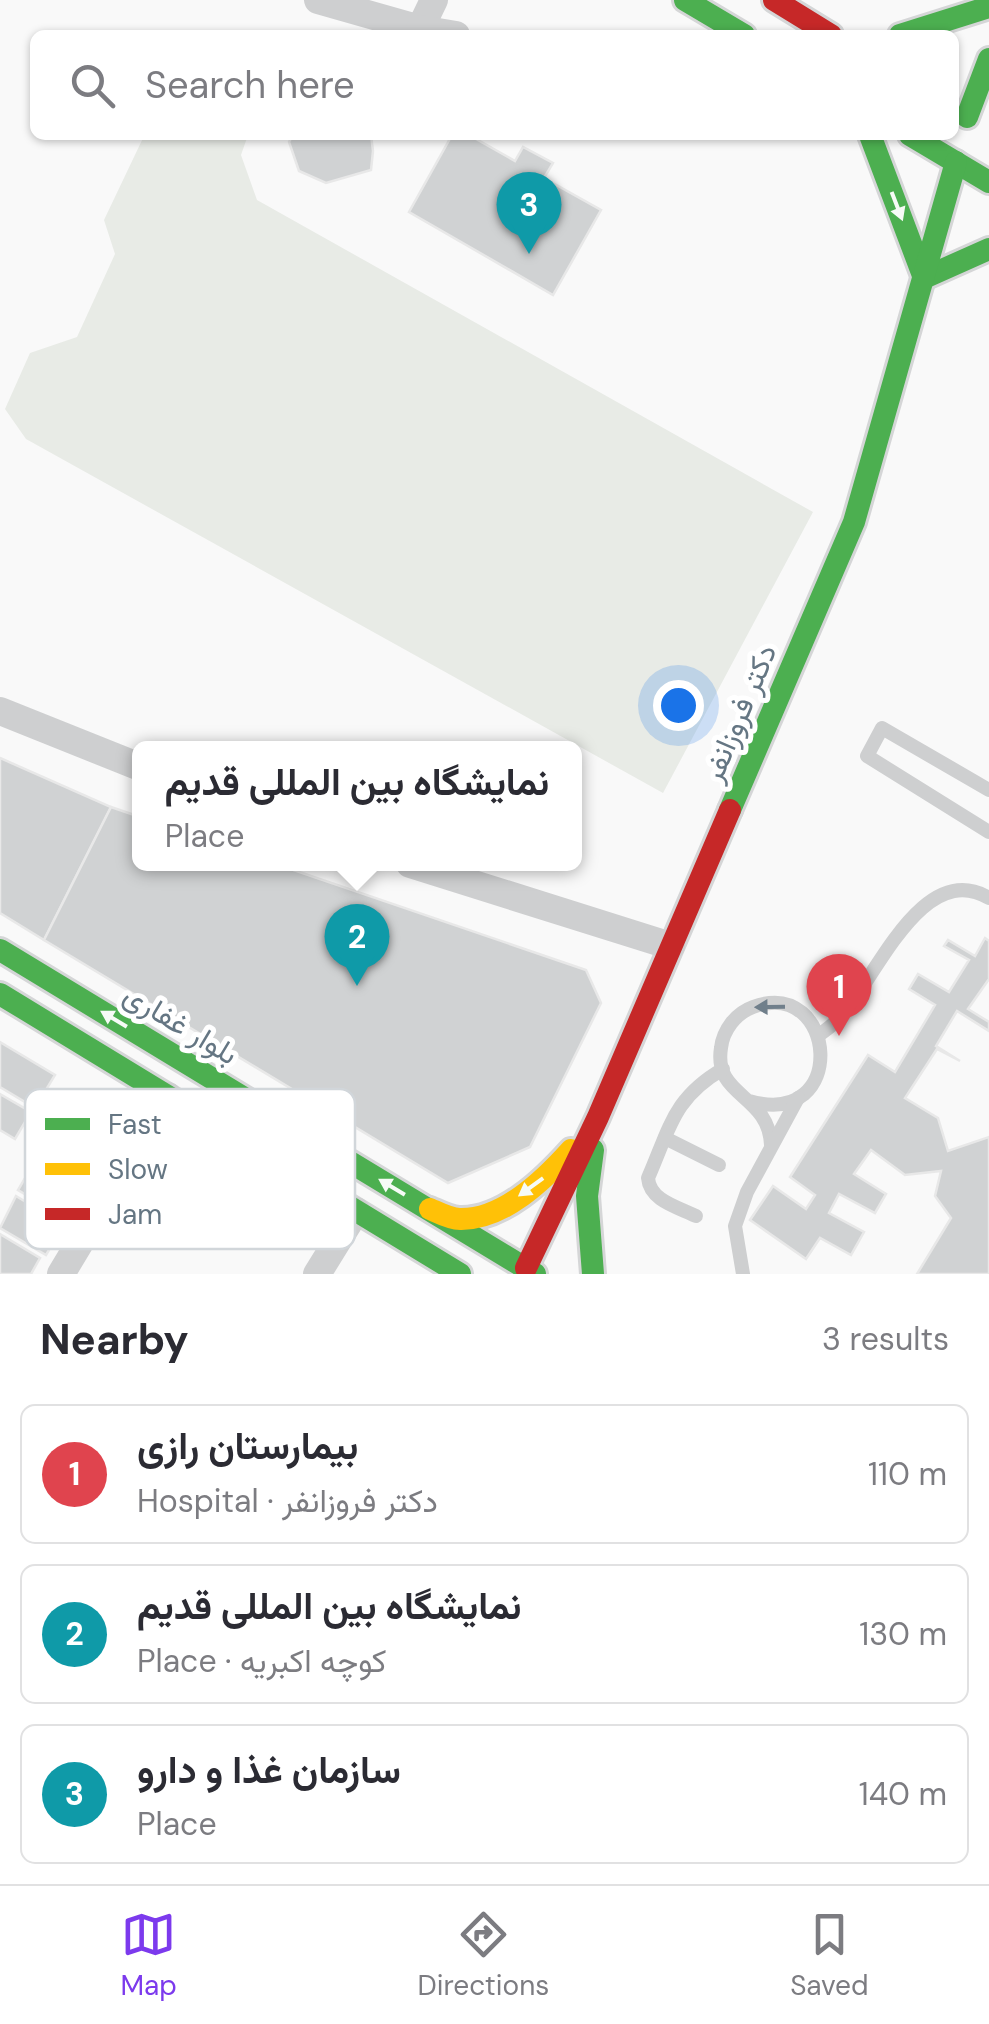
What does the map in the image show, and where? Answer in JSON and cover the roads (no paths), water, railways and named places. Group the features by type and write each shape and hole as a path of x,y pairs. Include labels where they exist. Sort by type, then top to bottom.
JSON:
{"street":[{"path":"318,0 420,30 434,0"},
{"path":"685,0 736,30"},
{"path":"774,0 823,30"},
{"path":"916,30 989,7"},
{"path":"989,59 961,113 989,130"},
{"path":"872,140 924,278 989,249"},
{"path":"919,140 989,182"},
{"name":"دکتر فروزانفر","path":"530,1271 854,522 956,162"},
{"path":"0,712 132,764"},
{"path":"432,871 671,946"},
{"name":"بلوار غفاری","path":"0,950 230,1089"},
{"path":"0,994 156,1089"},
{"path":"425,1207 458,1219 494,1210 530,1191 559,1164 598,1117"},
{"path":"593,1274 587,1196 598,1117"},
{"name":"بلوار غفاری","path":"355,1165 530,1271"},
{"path":"356,1211 460,1274"},
{"path":"61,1274 76,1249"},
{"path":"317,1274 332,1249"}],"lane":[{"path":"989,790 882,728 867,756 989,832"},
{"path":"819,1035 841,1018 899,932 924,907 948,890 964,887 989,898"},
{"path":"749,1101 764,1106 782,1104 798,1098 812,1086 820,1070 819,1035 810,1020 796,1010 781,1004 748,1008 726,1031 720,1046 723,1069 736,1091 768,1122 772,1145"},
{"path":"696,1216 655,1196 648,1178 683,1099 723,1069"},
{"path":"744,1274 735,1226 747,1192 798,1098"},
{"path":"666,1138 719,1165"}],"place":[{"name":"سازمان غذا و دارو","path":"529,254"},
{"name":"نمایشگاه بین المللی قدیم","path":"357,986"},
{"name":"بیمارستان رازی","path":"839,1036"}]}
